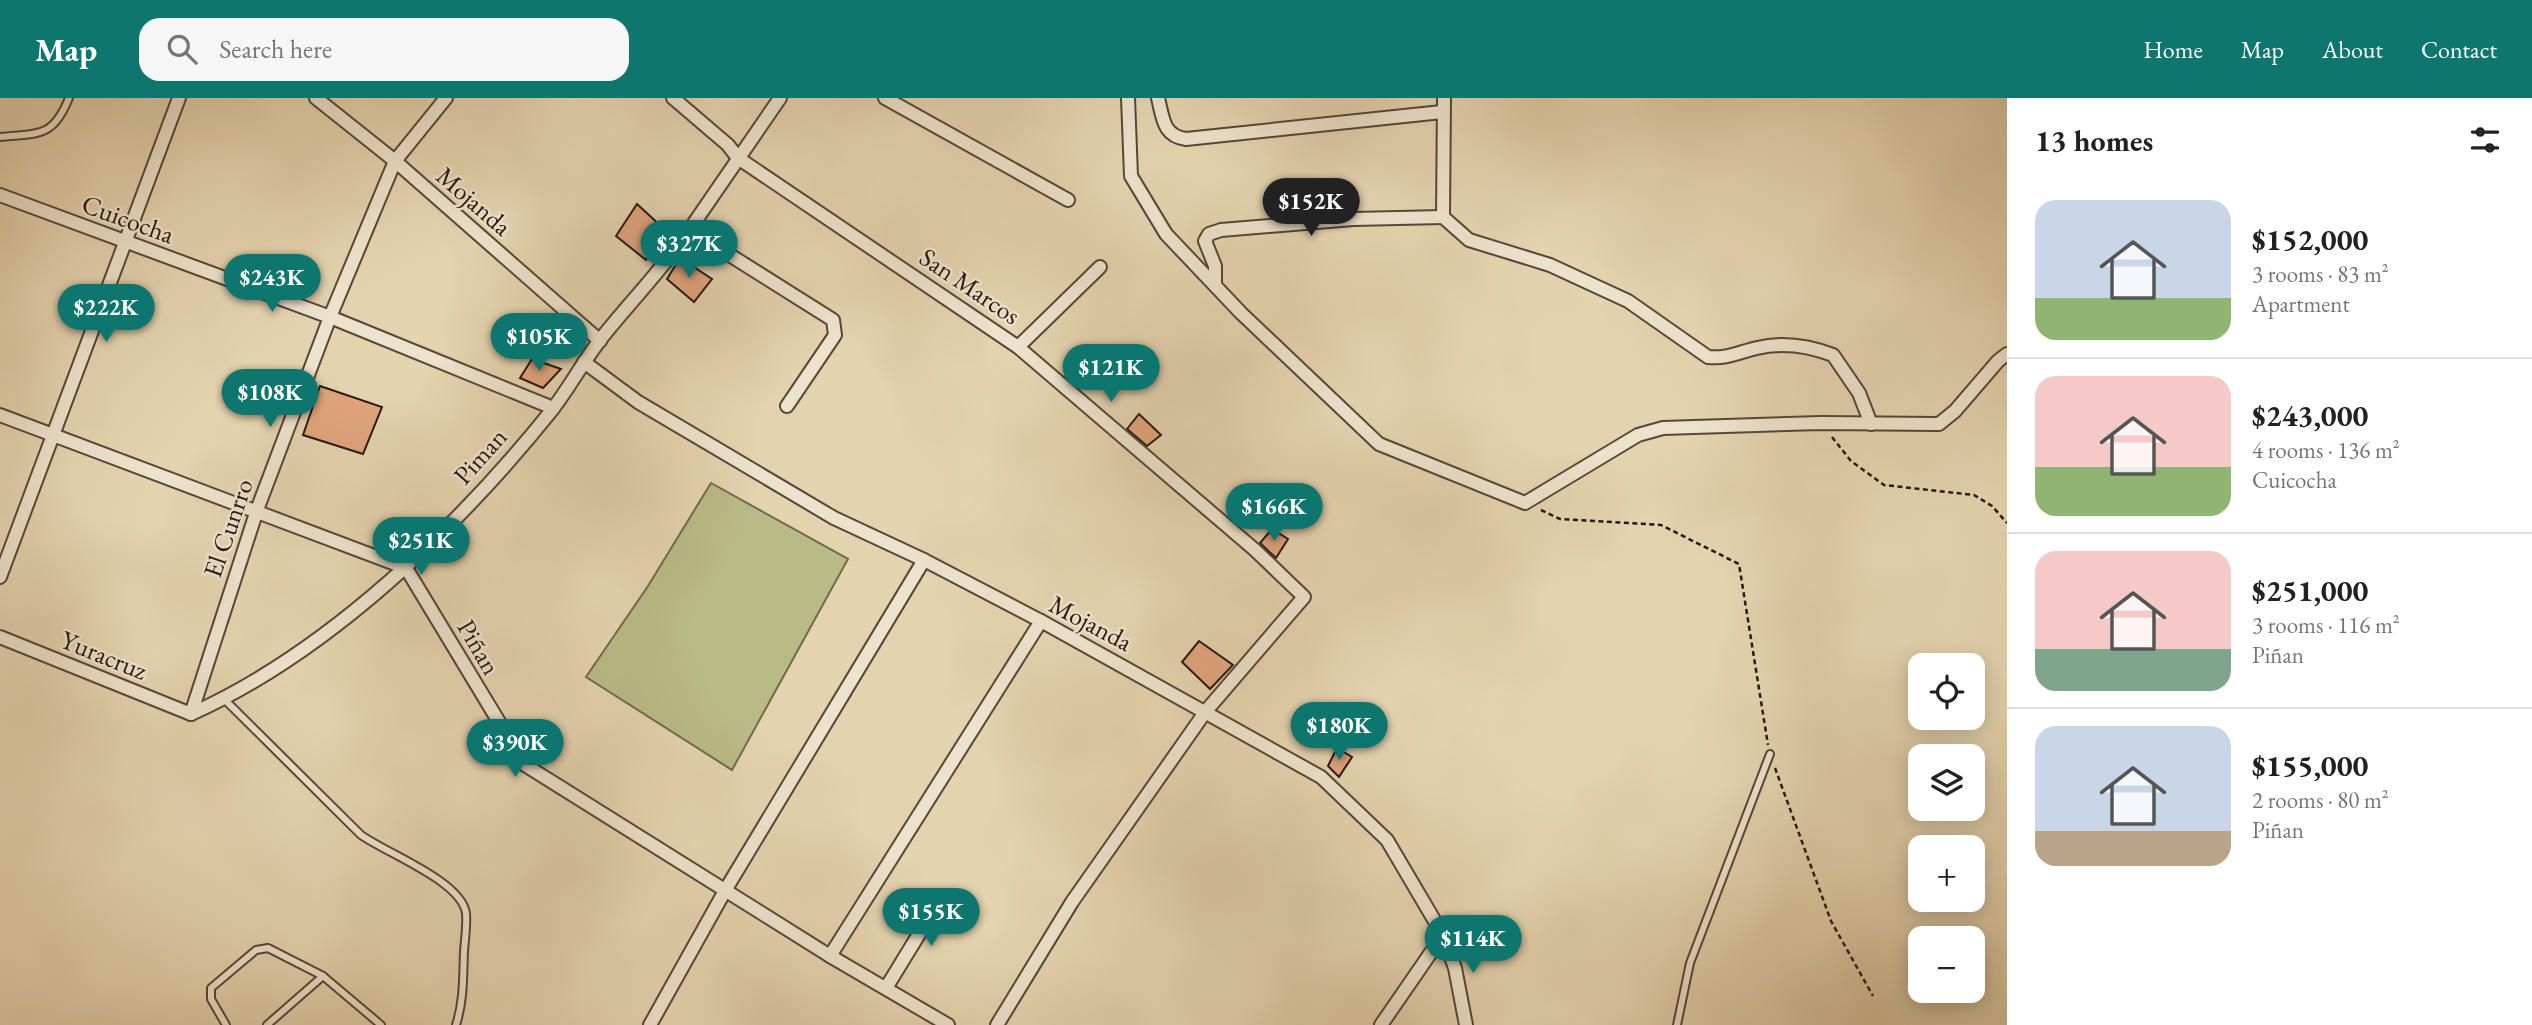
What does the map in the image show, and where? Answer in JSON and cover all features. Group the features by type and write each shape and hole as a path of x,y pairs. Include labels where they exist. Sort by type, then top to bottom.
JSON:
{"street":[{"path":"0,577 179,98"},
{"name":"Mojanda","path":"316,98 395,161 600,341"},
{"name":"El Cunrro","path":"191,714 257,510 330,317 395,161 446,98"},
{"name":"San Marcos","path":"673,98 728,145 738,158 1018,346 1255,550 1304,597 1206,711"},
{"name":"Piman","path":"191,714 225,699 319,636 406,568 484,488 553,408 600,341 690,230 780,98"},
{"path":"885,98 1068,200"},
{"path":"1128,98 1131,176 1166,234 1215,285 1379,444 1525,503 1639,435 1663,428 1821,423 1938,424 1955,411 2007,354"},
{"path":"1158,98 1165,128 1173,137 1186,139 1442,112"},
{"path":"1443,217 1444,98"},
{"name":"Cuicocha","path":"0,195 330,317 553,408"},
{"path":"1215,285 1215,267 1205,241 1209,234 1221,230 1353,219 1443,217 1469,240 1550,265 1628,301 1708,357 1724,359 1758,347 1798,345 1833,355 1859,393 1871,424"},
{"path":"690,230 833,320 835,335 788,406"},
{"path":"1018,346 1100,267"},
{"name":"Mojanda","path":"584,362 638,402 834,518 924,560 1041,621 1321,777 1387,840 1443,935 1455,968 1466,1025"},
{"path":"0,415 406,568"},
{"path":"650,1025 726,889 924,560"},
{"name":"Piñan","path":"406,568 524,765 830,956 948,1025"},
{"path":"830,956 1041,621"},
{"name":"Yuracruz","path":"0,637 191,714"},
{"path":"997,1025 1072,902 1206,711"},
{"path":"886,988 938,902"},
{"path":"1381,1025 1443,935"}],"lane":[{"path":"0,137 43,131 60,120 68,98"},
{"path":"225,699 361,835 385,852 441,879 456,892 466,911 463,1005 456,1025"},
{"path":"1676,1025 1690,963 1770,754"},
{"path":"226,1025 211,999 211,988 256,950 268,948 323,976 382,1025"},
{"path":"267,1025 323,976"}],"path":[{"path":"1821,423 1851,461 1884,485 1974,495 1992,506 2007,523"},
{"path":"1525,503 1560,519 1661,525 1739,564 1770,754 1831,921 1873,996"}],"green space":[{"path":"711,483 848,559 732,770 586,677 648,586"}],"building":[{"path":"637,204 663,228 646,260 616,236"},
{"path":"680,258 712,279 694,302 667,279"},
{"path":"532,359 561,369 543,388 520,378"},
{"path":"320,386 382,407 363,454 303,435"},
{"path":"1139,414 1161,435 1147,446 1127,429"},
{"path":"1272,529 1288,539 1276,558 1260,543"},
{"path":"1199,641 1233,665 1210,689 1182,662"},
{"path":"1337,748 1352,757 1339,777 1328,766"}]}
